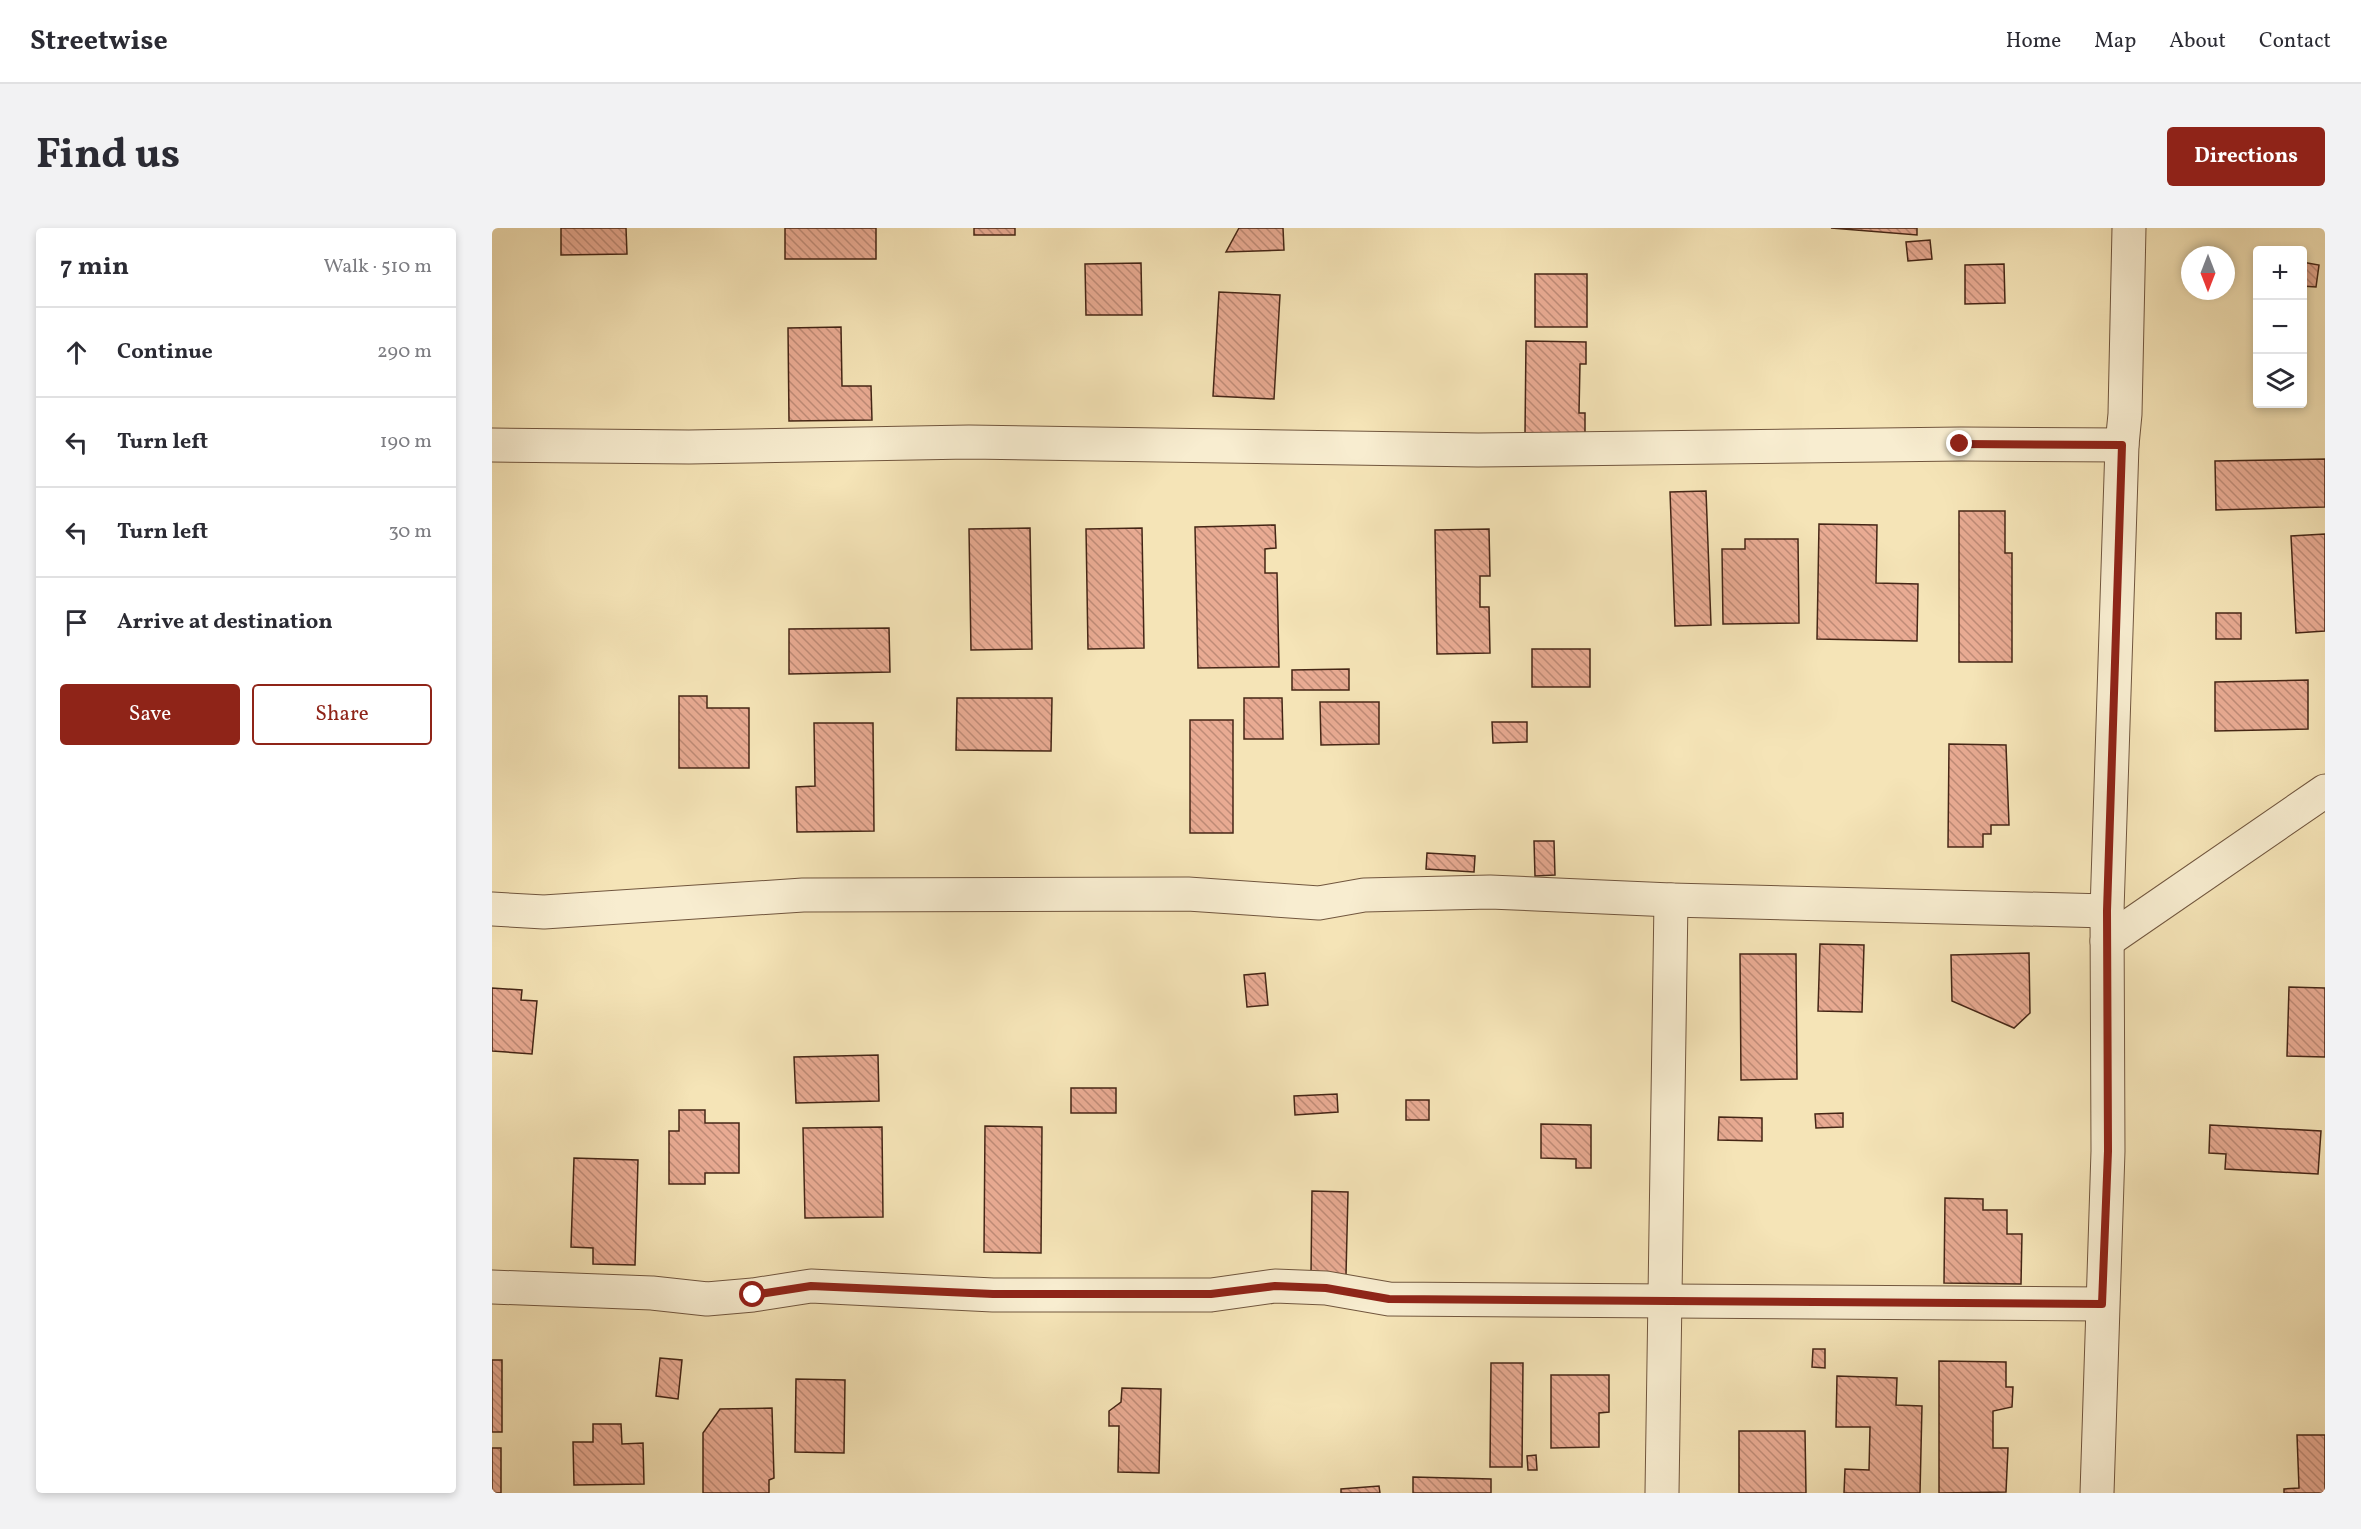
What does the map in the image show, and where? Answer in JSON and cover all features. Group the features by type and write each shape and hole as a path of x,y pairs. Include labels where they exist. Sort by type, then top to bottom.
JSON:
{"street":[{"path":"2097,1493 2108,1151 2107,926 2122,445 2125,414 2129,228"},
{"path":"492,445 689,447 969,442 1478,450 1960,444 2122,445"},
{"path":"492,909 544,912 803,895 1188,894 1319,903 1364,895 1490,892 1671,900 2107,926 2325,791"},
{"path":"1662,1493 1671,900"},
{"path":"492,1287 652,1293 708,1299 811,1286 993,1294 1211,1294 1275,1286 1326,1288 1389,1299 2102,1304"}],"building":[{"path":"561,228 626,228 627,254 561,255"},
{"path":"785,228 876,228 876,259 785,259"},
{"path":"974,228 1015,228 1015,235 974,235"},
{"path":"1239,228 1283,228 1284,250 1226,252"},
{"path":"1831,228 1917,228 1917,235"},
{"path":"1930,240 1932,259 1908,261 1906,242"},
{"path":"1141,263 1142,315 1086,315 1085,264"},
{"path":"2307,263 2319,265 2316,287 2307,286"},
{"path":"2004,264 2005,303 1965,304 1965,265"},
{"path":"1535,274 1587,274 1587,327 1535,327"},
{"path":"1219,292 1280,295 1274,399 1213,396"},
{"path":"841,327 842,386 871,386 872,420 789,421 788,328"},
{"path":"1526,341 1586,342 1586,364 1580,364 1579,413 1585,413 1585,434 1525,434"},
{"path":"2325,459 2325,507 2216,510 2215,461"},
{"path":"1706,491 1711,625 1675,626 1670,492"},
{"path":"1959,511 2005,511 2005,553 2012,553 2012,662 1959,662"},
{"path":"1819,524 1877,525 1876,583 1918,584 1917,641 1817,639"},
{"path":"1275,525 1276,548 1265,549 1265,573 1277,573 1279,667 1198,668 1195,527"},
{"path":"1030,528 1032,649 971,650 969,529"},
{"path":"1142,528 1144,648 1088,649 1086,529"},
{"path":"1489,529 1490,576 1480,576 1480,607 1489,607 1490,653 1437,654 1435,530"},
{"path":"2325,534 2325,631 2296,633 2291,536"},
{"path":"1745,539 1798,539 1799,623 1723,624 1722,549 1745,549"},
{"path":"2216,613 2241,613 2241,639 2216,639"},
{"path":"889,628 890,672 789,674 789,629"},
{"path":"1532,649 1590,649 1590,687 1532,687"},
{"path":"1349,669 1349,690 1292,690 1292,670"},
{"path":"2308,680 2308,729 2215,731 2215,682"},
{"path":"679,696 707,696 707,708 749,708 749,768 679,768"},
{"path":"957,698 1052,698 1051,751 956,750"},
{"path":"1244,698 1282,698 1283,739 1244,739"},
{"path":"1320,702 1379,702 1379,744 1321,745"},
{"path":"1190,720 1233,720 1233,833 1190,833"},
{"path":"1492,722 1527,722 1527,742 1493,743"},
{"path":"814,723 873,723 874,831 797,832 796,787 815,786"},
{"path":"1949,744 2006,745 2009,825 1991,825 1991,834 1983,834 1983,847 1948,847"},
{"path":"1534,841 1554,841 1555,875 1535,876"},
{"path":"1427,853 1475,856 1474,872 1426,869"},
{"path":"1820,944 1864,945 1862,1012 1818,1011"},
{"path":"2029,953 2030,1013 2014,1028 1952,1001 1951,955"},
{"path":"1740,954 1796,954 1797,1079 1741,1080"},
{"path":"1265,973 1268,1005 1247,1007 1244,975"},
{"path":"2289,987 2325,988 2325,1057 2287,1056"},
{"path":"492,988 522,990 521,1000 537,1001 532,1054 492,1051"},
{"path":"878,1055 879,1101 796,1103 794,1057"},
{"path":"1071,1088 1116,1088 1116,1113 1071,1113"},
{"path":"1337,1094 1338,1112 1295,1115 1294,1096"},
{"path":"1406,1100 1429,1100 1429,1120 1406,1120"},
{"path":"679,1110 705,1110 705,1123 739,1123 739,1173 705,1173 705,1184 669,1184 669,1131 679,1131"},
{"path":"1843,1113 1843,1127 1816,1128 1815,1114"},
{"path":"1719,1117 1762,1118 1762,1141 1718,1140"},
{"path":"1541,1124 1591,1125 1591,1168 1576,1168 1576,1159 1541,1158"},
{"path":"2210,1125 2321,1131 2318,1174 2225,1169 2226,1154 2209,1153"},
{"path":"985,1126 1042,1127 1041,1253 984,1252"},
{"path":"882,1127 883,1217 805,1218 803,1128"},
{"path":"574,1158 638,1160 635,1265 593,1264 593,1248 571,1247"},
{"path":"1312,1191 1348,1192 1346,1275 1311,1274"},
{"path":"1945,1198 1983,1199 1983,1210 2007,1210 2007,1234 2022,1234 2021,1284 1944,1283"},
{"path":"1813,1349 1825,1349 1825,1368 1812,1367"},
{"path":"660,1358 682,1360 678,1399 656,1396"},
{"path":"492,1360 502,1360 502,1432 492,1432"},
{"path":"1939,1361 2006,1362 2006,1387 2013,1387 2012,1407 1993,1411 1993,1448 2008,1448 2006,1492 1939,1493"},
{"path":"1491,1363 1523,1363 1522,1467 1490,1467"},
{"path":"1551,1375 1609,1375 1609,1412 1599,1413 1599,1447 1551,1448"},
{"path":"1837,1376 1897,1378 1896,1405 1922,1406 1920,1493 1844,1493 1845,1469 1869,1470 1870,1427 1836,1427"},
{"path":"796,1379 845,1380 844,1453 795,1452"},
{"path":"1122,1388 1161,1389 1159,1473 1118,1472 1119,1426 1109,1426 1109,1411 1121,1402"},
{"path":"772,1408 774,1478 769,1480 769,1493 703,1493 703,1433 720,1409"},
{"path":"593,1424 621,1424 622,1444 643,1443 644,1484 574,1485 573,1442 593,1442"},
{"path":"1739,1431 1805,1431 1806,1493 1739,1493"},
{"path":"2297,1435 2325,1435 2325,1493 2284,1493 2284,1489 2299,1488"},
{"path":"492,1448 501,1448 501,1493 492,1493"},
{"path":"1536,1455 1537,1470 1528,1470 1527,1456"},
{"path":"1413,1477 1491,1479 1491,1493 1413,1493"},
{"path":"1379,1486 1380,1493 1341,1493 1341,1489"}],"route":[{"path":"753,1295 811,1286 993,1294 1211,1294 1275,1286 1326,1288 1389,1299 2102,1304 2108,1151 2107,911 2122,445 1960,444"}]}
